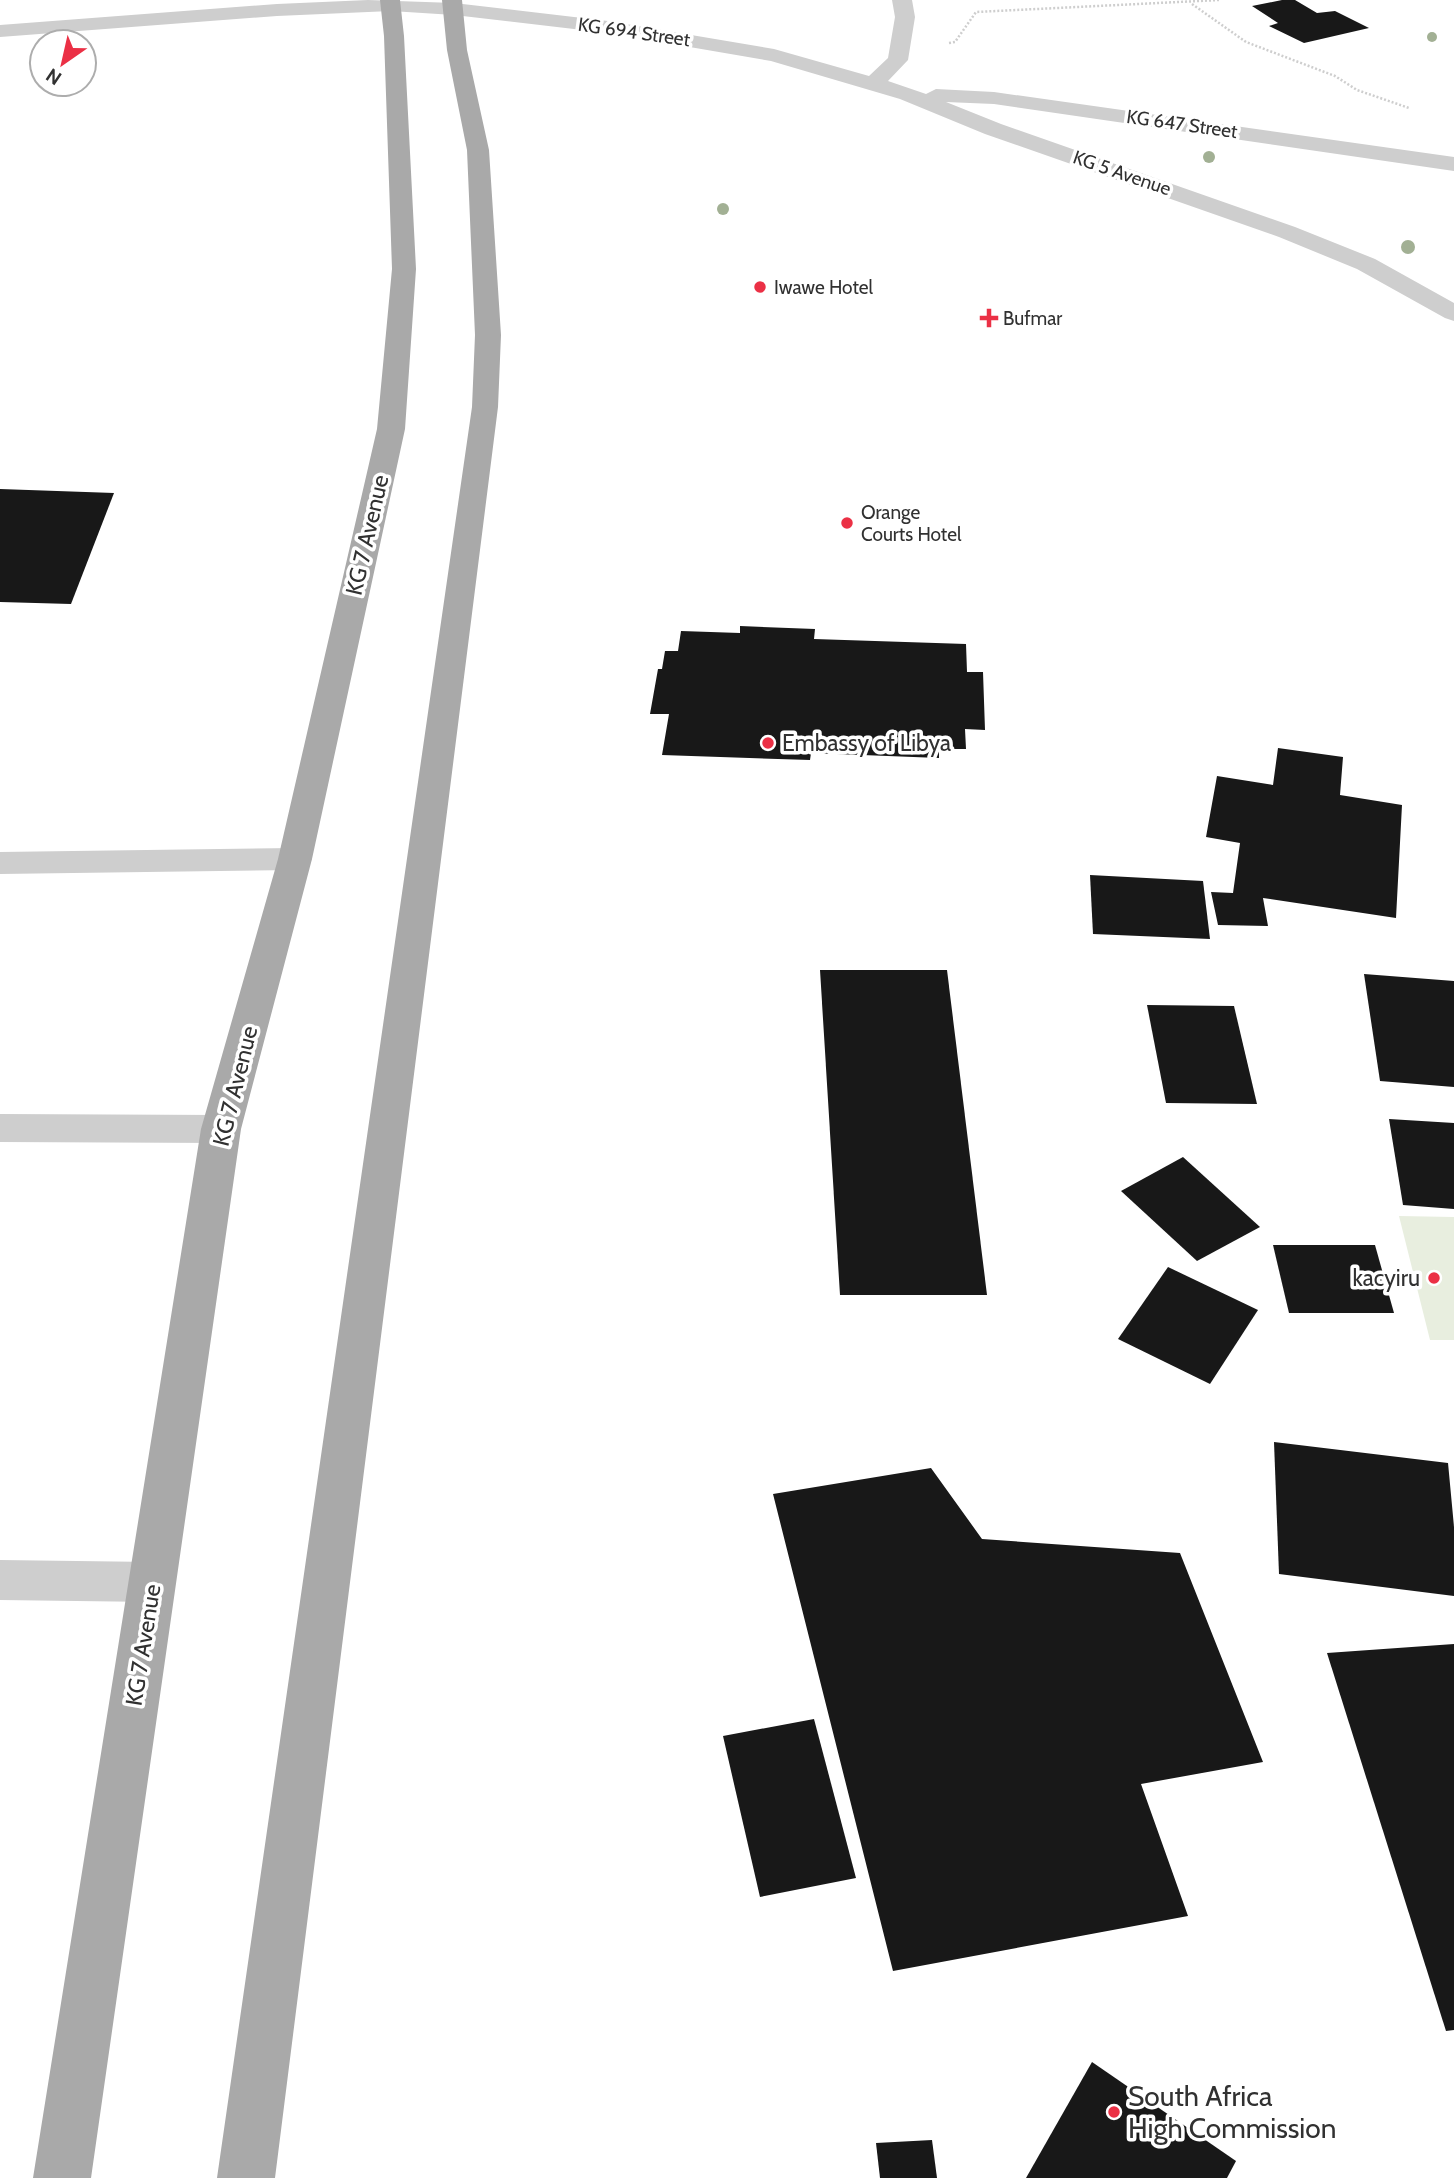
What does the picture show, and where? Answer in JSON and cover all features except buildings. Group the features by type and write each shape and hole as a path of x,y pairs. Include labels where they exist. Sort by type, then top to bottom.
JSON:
{"main road":[{"name":"KG 7 Avenue","path":"62,2178 221,1129 295,859 391,429 404,269 391,3"},
{"path":"246,2178 485,407 488,335 478,150 457,50 453,5"}],"street":[{"path":"873,85 898,60 905,17 902,0"},
{"name":"KG 694 Street","path":"0,31 391,3 453,5 667,35 774,55 873,85"},
{"name":"KG 5 Avenue","path":"873,85 908,94 993,129 1287,232 1366,264 1454,313"},
{"name":"KG 647 Street","path":"908,94 994,98 1454,164"},
{"path":"0,863 295,859"},
{"path":"0,1128 221,1129"},
{"path":"0,1580 153,1581"}],"path":[{"path":"898,60 925,49 955,42 976,12 1219,0"},
{"path":"1191,3 1245,42 1335,76 1357,90 1419,111"}],"green space":[{"name":"kacyiru","path":"1399,1216 1454,1217 1454,1340 1430,1340"}],"place":[{"name":"Iwawe Hotel","path":"760,287"},
{"name":"Bufmar","path":"989,318"},
{"name":"Orange Courts Hotel","path":"847,523"},
{"name":"Embassy of Libya","path":"768,743"},
{"name":"kacyiru","path":"1434,1278"},
{"name":"South Africa High Commission","path":"1114,2112"}]}
